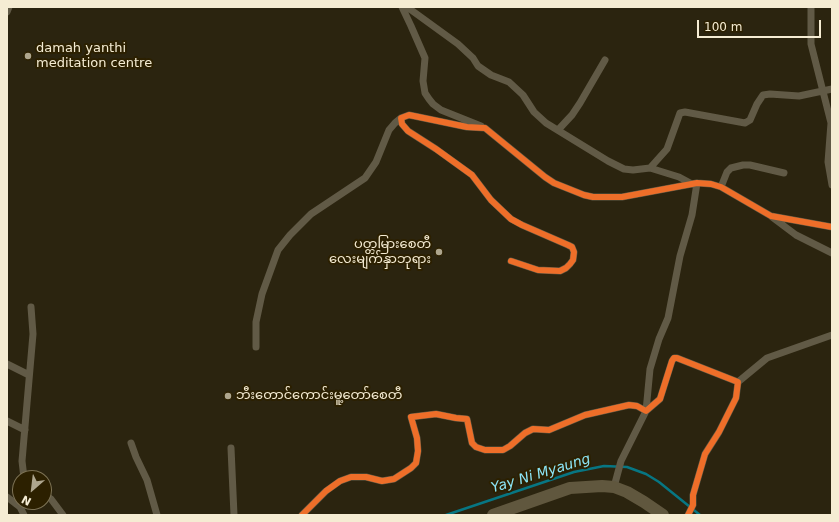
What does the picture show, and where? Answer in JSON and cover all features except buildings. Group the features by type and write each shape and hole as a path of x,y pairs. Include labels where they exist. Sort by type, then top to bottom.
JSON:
{"main road":[{"path":"494,515 570,488 589,486 614,487 627,492 663,515"}],"street":[{"path":"7,12 9,7"},
{"path":"402,7 412,26 425,58 423,81 425,92 433,104 441,110 485,128 554,183 593,197 622,197 694,184 711,184 720,187 771,216 796,235 832,253"},
{"path":"407,7 458,44 473,58 478,66 491,75 509,82 523,95 534,112 546,123 608,161 624,169 632,170 650,168 679,176 694,184"},
{"path":"811,7 811,44 831,123 828,162 832,185"},
{"path":"558,130 572,115 605,60"},
{"path":"650,168 667,149 680,113 685,112 745,123 750,120 757,104 763,96 770,94 799,96 832,89"},
{"path":"256,347 256,322 262,294 278,250 290,235 311,214 365,178 376,162 389,130 394,122 408,115 467,127 485,128"},
{"path":"400,118 402,124 408,131 442,152 472,175 491,200 511,219 572,247 574,252 573,260 566,268 560,271 538,270 511,261"},
{"path":"720,187 727,172 731,168 743,165 750,165 784,173"},
{"path":"614,487 622,461 632,438 644,418 646,411 650,369 659,339 668,318 680,256 692,215 694,184"},
{"path":"771,216 832,227"},
{"path":"23,470 22,461 33,334 31,307"},
{"path":"688,515 693,505 693,495 705,454 719,432 736,398 738,382 767,358 832,335"},
{"path":"646,411 660,399 674,358 689,362 738,382"},
{"path":"7,364 29,375"},
{"path":"302,515 326,490 340,481 351,477 366,477 382,481 394,479 411,468 416,463 418,450 417,438 411,417 436,414 467,419 472,443 476,447 485,450 502,450 533,429 549,430 585,415 629,405 636,406 646,411"},
{"path":"7,421 25,430"},
{"path":"132,443 136,457 147,480 156,515"},
{"path":"231,448 234,515"},
{"path":"52,500 63,515"}],"waterway":[{"name":"Yay Ni Myaung","path":"446,515 574,472 604,466 627,467 646,474 659,482 700,515"}],"cycle path":[{"path":"511,261 538,270 560,271 566,268 573,260 574,252 572,247 511,219 491,200 472,175 408,131 402,124 401,118 409,115 467,127 485,128 545,177 554,183 584,195 593,197 622,197 697,183 711,184 721,187 771,216 832,227"},
{"path":"302,515 326,491 340,481 351,477 366,477 382,481 394,479 411,468 416,463 418,451 417,438 411,417 436,414 467,419 472,443 476,447 485,450 503,450 525,433 533,429 549,430 585,415 629,405 637,406 646,411 660,399 674,358 738,382 736,398 719,432 705,454 693,495 693,505 688,515"}],"place":[{"name":"damah yanthi meditation centre","path":"28,56"},
{"name":"ပတ္တမြား‌စေတီ‌ လေးမျက်နှာဘုရား","path":"439,252"},
{"name":"ဘီးတောင်ကောင်းမူ့တော်စေတီ","path":"228,396"}]}
